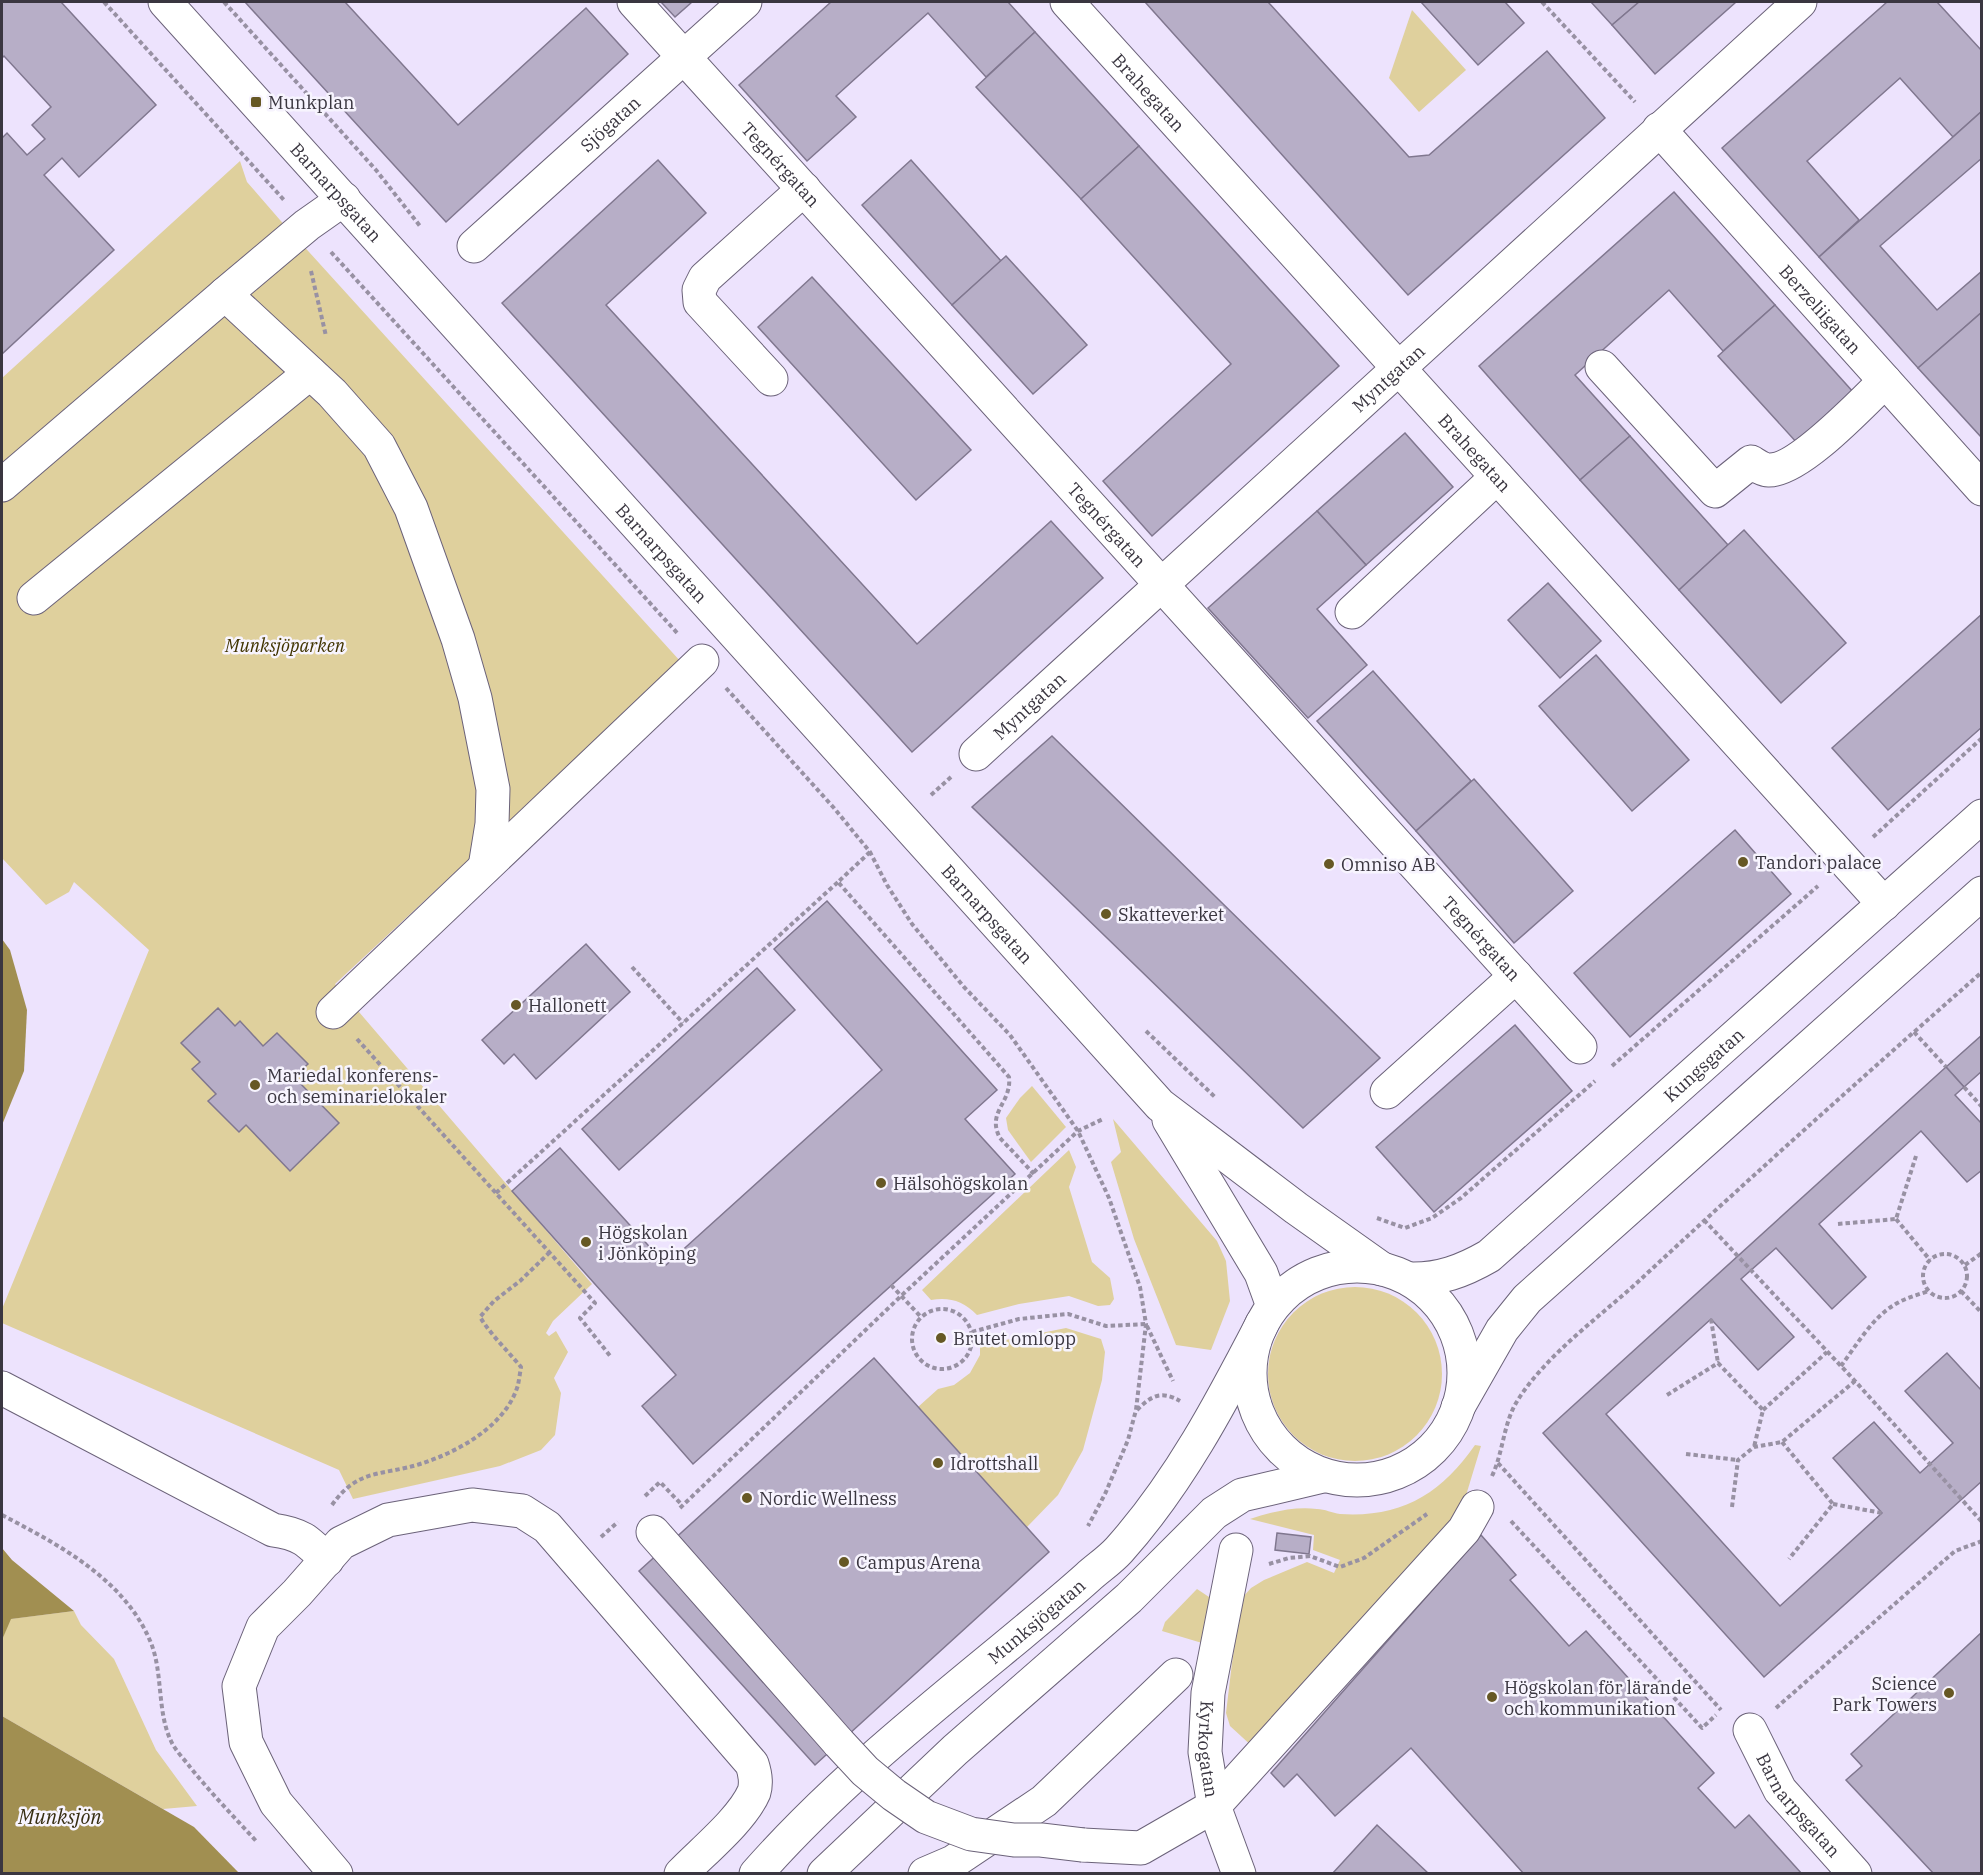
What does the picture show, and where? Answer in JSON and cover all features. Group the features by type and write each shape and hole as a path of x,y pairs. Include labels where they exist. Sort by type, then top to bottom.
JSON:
{"street":[{"name":"Barnarpsgatan","path":"165,2 1160,1105 1296,1208 1395,1274"},
{"name":"Tegnérgatan","path":"634,2 1580,1047"},
{"name":"Sjögatan","path":"474,246 745,2"},
{"name":"Brahegatan","path":"1067,2 1884,904"},
{"name":"Myntgatan","path":"976,754 1800,2"},
{"name":"Berzeliigatan","path":"1659,129 1982,489"},
{"path":"771,379 700,302 699,290 705,278 804,189"},
{"path":"2,484 307,225 344,199"},
{"path":"225,294 332,393 379,446 411,508 438,579 475,698 493,789 492,824 485,867"},
{"path":"1602,367 1714,491 1751,462 1767,470 1782,468 1804,456 1885,381"},
{"path":"34,598 310,373"},
{"path":"1352,612 1497,477"},
{"path":"333,1012 702,661"},
{"name":"Kungsgatan","path":"1395,1274 1427,1280 1450,1275 1489,1256 1982,816"},
{"path":"1458,1407 1464,1378 1461,1348 1450,1321 1432,1297 1395,1274 1352,1266 1322,1272 1296,1286 1268,1315 1251,1353 1250,1384 1258,1414 1273,1441 1296,1462 1323,1476 1356,1481 1389,1476 1419,1460 1443,1437 1502,1330 1527,1299 1982,893"},
{"path":"1387,1092 1516,976"},
{"name":"Barnarpsgatan","path":"1160,1105 1261,1273 1268,1315"},
{"name":"Munksjögatan","path":"756,1874 796,1830 849,1780 953,1689 1068,1596 1118,1551 1168,1488 1216,1413 1268,1315"},
{"path":"2,1388 273,1530 291,1532 305,1539 319,1552"},
{"path":"824,1874 955,1750 1129,1598 1214,1513 1242,1495 1323,1476"},
{"path":"336,1874 276,1803 246,1742 239,1686 263,1627 319,1552 388,1520 472,1506 522,1510 547,1527 752,1764 756,1777 754,1792 737,1818 681,1874"},
{"path":"653,1532 865,1771 894,1795 927,1817 971,1834 1014,1840 1141,1848 1214,1806 1464,1530 1477,1507"},
{"name":"Kyrkogatan","path":"1236,1550 1208,1693 1205,1752 1214,1806 1239,1874"},
{"path":"925,1874 953,1862 1044,1801 1176,1675"},
{"name":"Barnarpsgatan","path":"1750,1730 1780,1790 1855,1874"}],"path":[{"path":"104,2 834,808 870,852 887,885 912,924 964,987 1010,1035 1078,1131 1109,1198 1140,1287 1146,1324 1136,1410 1128,1440 1105,1494 1085,1530"},
{"path":"224,2 376,170 424,231"},
{"path":"1542,2 1659,129"},
{"path":"307,225 310,266 327,338"},
{"path":"1611,1067 1845,862 1982,738"},
{"path":"924,786 931,795"},
{"path":"496,1193 870,852"},
{"path":"838,882 1009,1077 1010,1086 1005,1100 996,1113 997,1131 1000,1138 1034,1174"},
{"path":"632,967 683,1023"},
{"path":"1477,1507 1498,1463 1507,1421 1516,1402 1536,1376 1704,1220 1982,972"},
{"path":"333,1012 595,1304 580,1318 611,1357"},
{"path":"1140,1025 1221,1103"},
{"path":"1914,1032 1946,1067"},
{"path":"1375,1218 1405,1228 1432,1218 1461,1198 1604,1074"},
{"path":"1964,1087 1982,1107"},
{"path":"653,1532 1078,1131 1102,1119"},
{"path":"1896,1219 1916,1156"},
{"path":"1838,1224 1896,1219"},
{"path":"1896,1219 1930,1260"},
{"path":"1704,1220 1855,1381 1982,1522"},
{"path":"319,1552 321,1520 338,1495 360,1478 420,1464 451,1451 489,1428 505,1409 518,1387 520,1367 480,1317 494,1301 520,1281 550,1252"},
{"path":"1965,1265 1982,1253"},
{"path":"1948,1254 1961,1260 1965,1265 1967,1279 1956,1296 1942,1298 1929,1291 1923,1277 1930,1260 1948,1254"},
{"path":"891,1285 921,1317"},
{"path":"1841,1366 1874,1323 1891,1306 1929,1291"},
{"path":"1961,1291 1982,1313"},
{"path":"947,1309 964,1318 972,1332 972,1344 963,1360 945,1369 925,1364 918,1357 913,1348 912,1337 914,1327 921,1317 927,1312 947,1309"},
{"path":"972,1332 1019,1319 1068,1314 1106,1326 1146,1324"},
{"path":"1711,1319 1718,1363 1763,1410"},
{"path":"1146,1324 1173,1381"},
{"path":"1754,1447 1763,1410 1828,1352"},
{"path":"1667,1395 1718,1363"},
{"path":"1732,1507 1738,1460 1754,1447 1782,1442 1855,1381"},
{"path":"1136,1410 1154,1396 1172,1397 1182,1402"},
{"path":"1782,1442 1833,1504 1882,1513"},
{"path":"1686,1454 1738,1460"},
{"path":"1310,1556 1340,1567 1364,1558 1422,1517 1461,1496 1477,1507 1512,1521 1702,1728 1722,1711 1498,1463"},
{"path":"660,1482 682,1506"},
{"path":"1789,1559 1833,1504"},
{"path":"2,1515 56,1543 94,1570 131,1609 151,1644 164,1718 171,1742 210,1792 264,1849"},
{"path":"1750,1730 1955,1551 1982,1541"}],"green space":[{"path":"1412,10 1466,70 1419,112 1389,78"},
{"name":"Munksjöparken","path":"240,161 247,182 280,220 681,662 335,984 592,1284 553,1321 546,1333 549,1336 556,1331 568,1352 554,1378 561,1393 555,1435 541,1450 500,1466 353,1499 339,1470 2,1323 2,1309 149,950 74,882 69,892 46,905 2,858 2,378"},
{"path":"1032,1086 1066,1127 1031,1162 1008,1130 1006,1118"},
{"path":"1113,1119 1217,1241 1226,1261 1230,1301 1211,1350 1176,1345 1134,1239 1111,1162 1121,1152"},
{"path":"1069,1150 1076,1167 1069,1187 1092,1262 1110,1278 1114,1299 1110,1305 1098,1306 1069,1296 1019,1304 977,1315 967,1306 956,1301 931,1300 922,1290"},
{"path":"1355,1287 1388,1294 1403,1302 1416,1313 1427,1326 1435,1341 1442,1374 1435,1407 1427,1422 1416,1435 1403,1446 1388,1454 1355,1461 1322,1454 1307,1446 1294,1435 1283,1422 1275,1407 1268,1374 1275,1341 1283,1326 1294,1313 1307,1302 1322,1294"},
{"path":"1066,1328 1101,1339 1105,1352 1102,1380 1083,1450 1058,1495 1027,1527 918,1407 938,1389 954,1385 970,1373 980,1355 980,1345"},
{"path":"1475,1445 1481,1446 1464,1502 1254,1748 1230,1726 1226,1713 1242,1598 1251,1588 1264,1580 1307,1562 1334,1573 1340,1560 1313,1550 1314,1535 1250,1519 1292,1509 1309,1508 1340,1514 1362,1514 1401,1507 1418,1499 1448,1477"},
{"path":"1197,1589 1212,1599 1202,1643 1162,1631 1165,1622"},
{"path":"74,1611 81,1625 114,1659 156,1750 197,1806 163,1809 2,1716 2,1640 10,1619"}],"water":[{"path":"2,939 10,950 27,1010 24,1071 2,1125"},
{"path":"2,1548 12,1560 74,1611 11,1619 2,1640"},
{"name":"Munksjön","path":"2,1716 194,1827 239,1873 2,1873"}],"building":[{"path":"2,2 61,2 156,105 79,177 62,158 44,175 114,250 2,354 2,138 7,133 27,155 45,139 32,125 51,107 4,56 2,58"},
{"path":"245,2 345,2 458,125 586,8 628,54 446,222"},
{"path":"661,2 692,2 675,17"},
{"path":"831,2 1008,2 1035,32 986,77 928,13 836,96 856,117 807,161 739,85"},
{"path":"1145,2 1268,2 1409,157 1429,155 1547,51 1605,118 1408,295"},
{"path":"1421,2 1505,2 1524,23 1478,65"},
{"path":"1591,2 1639,2 1612,25"},
{"path":"1639,2 1736,2 1655,74 1612,25"},
{"path":"1887,2 1937,2 1982,51 1982,111 1953,137 1900,78 1807,161 1859,220 1819,257 1722,148"},
{"path":"1035,32 1139,146 1081,199 976,87"},
{"path":"1982,111 1982,158 1880,246 1937,310 1982,271 1982,312 1918,368 1819,257"},
{"path":"1139,146 1339,366 1152,536 1103,481 1231,364 1081,199"},
{"path":"658,160 706,213 606,305 917,644 1051,521 1103,578 912,752 502,303"},
{"path":"911,160 1001,261 952,305 862,205"},
{"path":"1674,192 1775,305 1723,351 1669,290 1575,375 1630,436 1580,480 1479,366"},
{"path":"1006,256 1087,345 1033,394 952,305"},
{"path":"812,277 971,450 916,500 758,327"},
{"path":"1775,305 1854,393 1798,444 1718,356"},
{"path":"1982,312 1982,438 1918,368"},
{"path":"1405,433 1453,487 1366,565 1317,511"},
{"path":"1630,436 1728,545 1679,590 1580,480"},
{"path":"1317,511 1366,565 1317,609 1367,665 1308,718 1208,608"},
{"path":"1744,530 1846,643 1781,703 1679,590"},
{"path":"1548,583 1601,641 1560,678 1508,620"},
{"path":"1982,614 1982,727 1888,810 1832,748"},
{"path":"1596,655 1689,760 1632,811 1539,706"},
{"path":"1373,671 1471,781 1416,831 1317,721"},
{"path":"1052,736 1380,1058 1303,1128 972,807"},
{"path":"1474,779 1573,891 1514,943 1416,831"},
{"path":"1735,830 1791,894 1630,1037 1574,973"},
{"name":"Hälsohögskolan","path":"827,901 997,1090 965,1119 1015,1174 693,1464 642,1406 676,1375 512,1191 560,1148 666,1265 882,1070 774,949"},
{"name":"Hallonett","path":"586,944 630,992 536,1079 514,1054 504,1064 482,1040"},
{"path":"757,968 795,1010 619,1170 582,1129"},
{"name":"Mariedal konferens- och seminarielokaler","path":"218,1008 235,1026 240,1021 263,1046 277,1033 308,1064 294,1077 339,1123 290,1171 246,1125 239,1132 208,1101 216,1094 192,1069 200,1062 181,1043"},
{"path":"1515,1025 1572,1091 1434,1212 1376,1147"},
{"path":"1982,1035 1982,1071 1964,1087 1946,1067"},
{"path":"1946,1067 1964,1087 1955,1095 1982,1124 1982,1170 1967,1182 1921,1131 1819,1224 1866,1277 1832,1309 1776,1248 1741,1279 1794,1337 1758,1370 1711,1319 1606,1414 1780,1606 1882,1513 1833,1458 1874,1422 1920,1473 1953,1443 1905,1391 1947,1353 1982,1391 1982,1481 1764,1677 1543,1433"},
{"name":"Campus Arena","path":"874,1358 1049,1552 815,1765 639,1571"},
{"path":"1277,1533 1311,1537 1309,1554 1275,1550"},
{"name":"Högskolan för lärande och kommunikation","path":"1481,1535 1516,1575 1510,1580 1569,1646 1586,1631 1714,1773 1698,1788 1735,1828 1749,1815 1802,1874 1524,1874 1411,1748 1335,1816 1297,1774 1284,1787 1271,1773"},
{"name":"Science Park Towers","path":"1982,1632 1982,1874 1934,1874 1846,1780 1862,1766 1851,1754"},
{"path":"1377,1825 1429,1874 1332,1874"}],"place":[{"name":"Munkplan","path":"256,102"},
{"name":"Tandori palace","path":"1743,862"},
{"name":"Omniso AB","path":"1329,864"},
{"name":"Skatteverket","path":"1106,914"},
{"name":"Hallonett","path":"516,1005"},
{"name":"Mariedal konferens- och seminarielokaler","path":"255,1085"},
{"name":"Hälsohögskolan","path":"881,1183"},
{"name":"Högskolan i Jönköping","path":"586,1242"},
{"name":"Brutet omlopp","path":"941,1338"},
{"name":"Idrottshall","path":"938,1463"},
{"name":"Nordic Wellness","path":"747,1498"},
{"name":"Campus Arena","path":"844,1562"},
{"name":"Science Park Towers","path":"1949,1693"},
{"name":"Högskolan för lärande och kommunikation","path":"1492,1697"}]}
